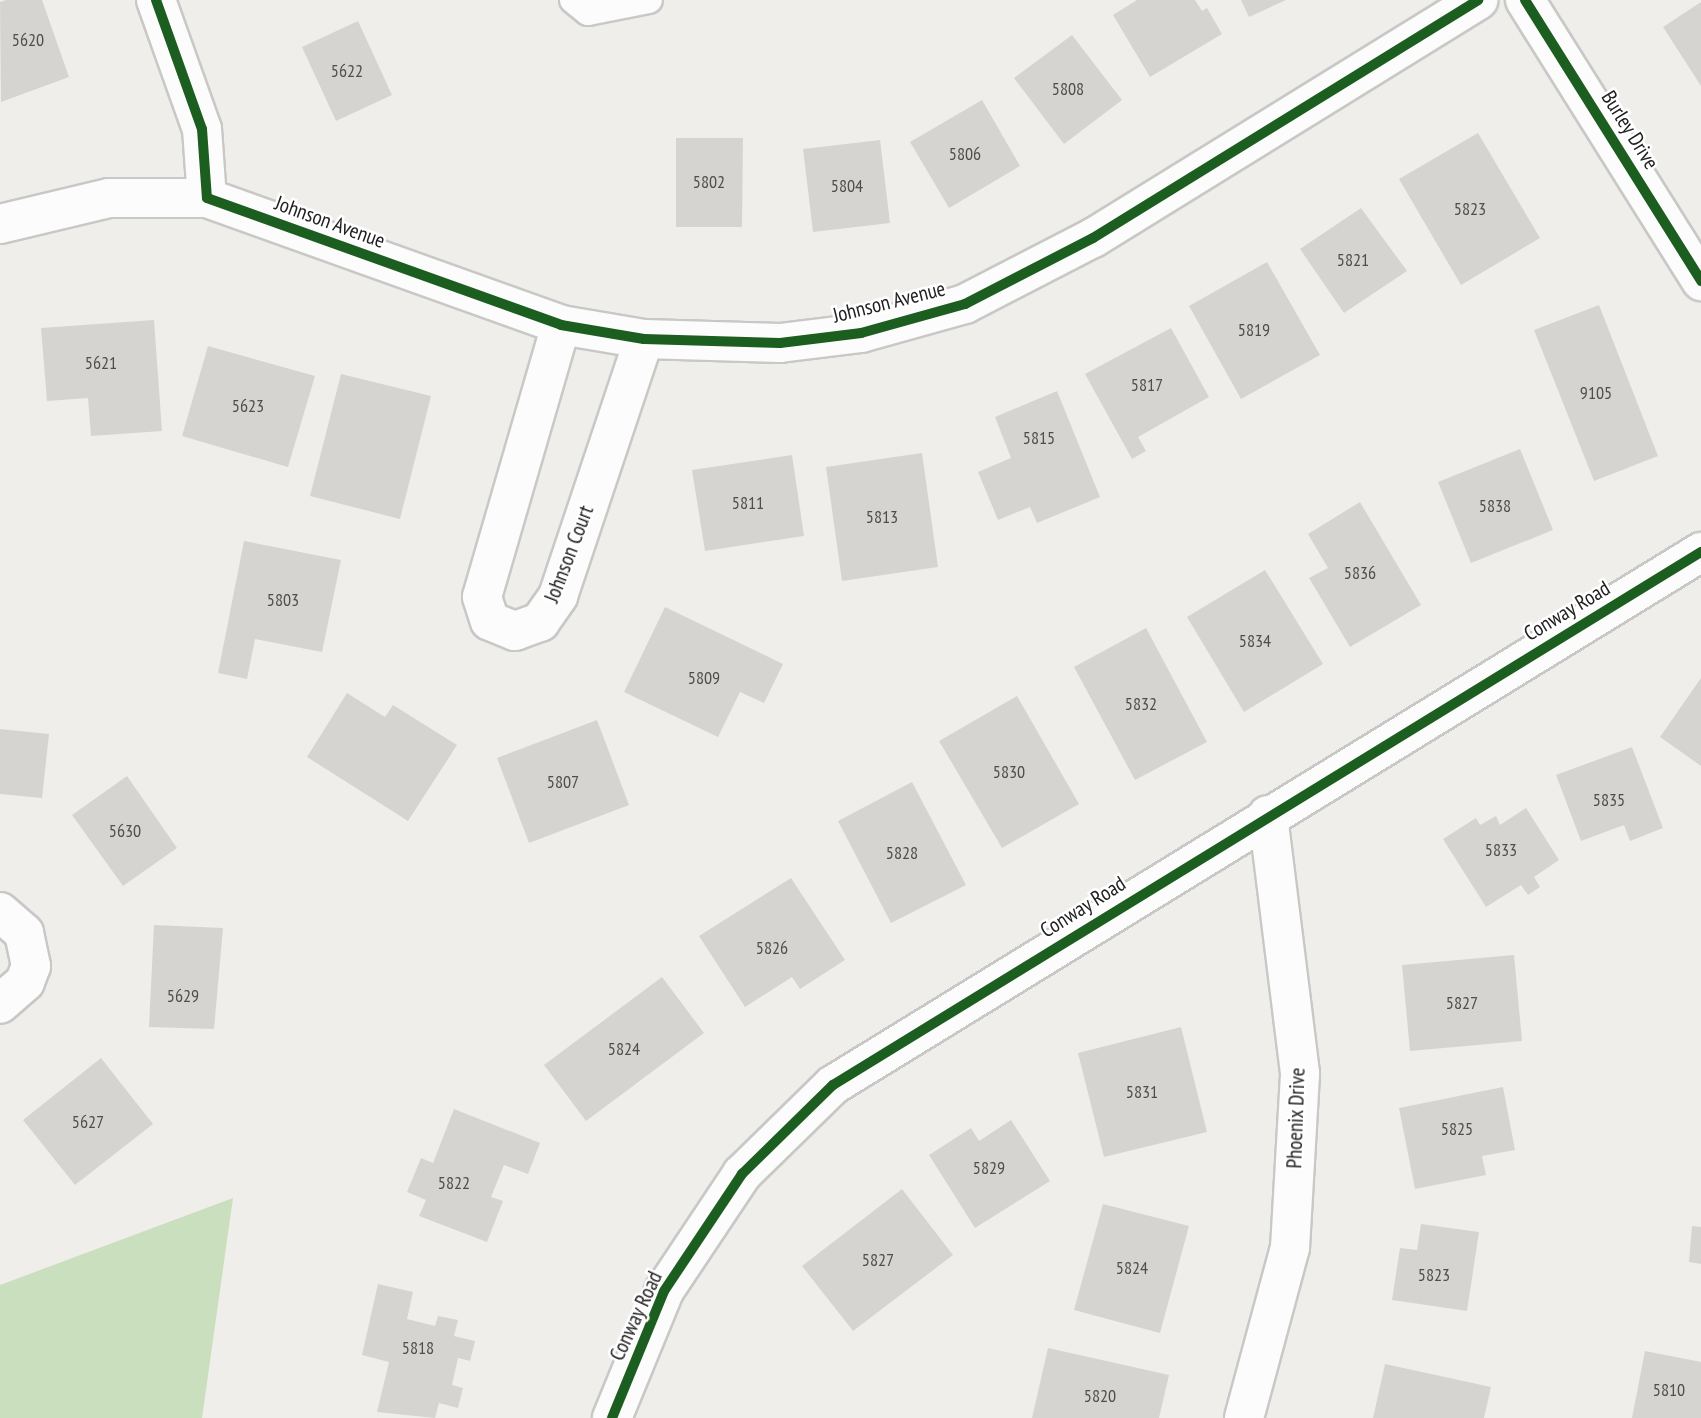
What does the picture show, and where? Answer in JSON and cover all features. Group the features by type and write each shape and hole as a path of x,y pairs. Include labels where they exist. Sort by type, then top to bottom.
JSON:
{"street":[{"path":"156,0 202,129 207,198"},
{"name":"Johnson Avenue","path":"0,224 109,198 207,198 561,325 644,339 780,343 861,333 965,304 1093,238 1478,0"},
{"name":"Burley Drive","path":"1525,0 1701,281"},
{"name":"Johnson Court","path":"561,325 482,597 490,621 515,631 540,622 558,596 644,339"},
{"name":"Conway Road","path":"612,1418 664,1292 742,1174 833,1085 1268,815 1701,552"},
{"name":"Phoenix Drive","path":"1244,1418 1290,1248 1300,1073 1268,815"},
{"path":"0,912 24,933 31,966 25,982 0,1004"}],"lane":[{"path":"573,0 588,12 649,0"}],"green space":[{"path":"233,1198 202,1418 0,1418 0,1285"}],"building":[{"path":"42,0 69,77 1,102 0,2"},
{"path":"1137,0 1195,0 1202,11 1207,8 1222,34 1150,77 1113,15"},
{"path":"1241,0 1286,0 1249,17"},
{"path":"1701,2 1701,86 1663,27"},
{"path":"358,21 392,95 336,121 302,47"},
{"path":"1072,35 1122,100 1064,144 1014,78"},
{"path":"982,100 1020,166 949,208 910,142"},
{"path":"1478,133 1540,238 1461,285 1399,179"},
{"path":"676,138 743,138 742,227 676,227"},
{"path":"880,140 890,223 813,232 803,149"},
{"path":"1361,208 1407,271 1344,313 1300,249"},
{"path":"1267,262 1320,355 1241,399 1189,306"},
{"path":"1599,305 1658,456 1594,481 1534,330"},
{"path":"154,320 162,431 91,436 88,398 47,401 41,328"},
{"path":"1171,328 1209,397 1138,437 1146,451 1132,459 1085,374"},
{"path":"208,346 315,376 288,467 182,436"},
{"path":"341,374 431,396 400,519 310,496"},
{"path":"1057,391 1100,497 1037,523 1030,507 998,520 978,472 1011,458 995,417"},
{"path":"1520,449 1553,530 1471,563 1438,482"},
{"path":"922,453 938,567 842,581 826,467"},
{"path":"792,455 804,536 705,551 692,470"},
{"path":"1360,502 1421,605 1350,647 1309,578 1328,568 1308,534"},
{"path":"244,541 341,560 322,652 255,639 247,679 218,673"},
{"path":"1265,570 1323,664 1244,712 1187,617"},
{"path":"665,607 783,664 764,703 740,692 718,737 624,692"},
{"path":"1146,628 1207,742 1135,780 1074,667"},
{"path":"1701,678 1701,766 1660,737"},
{"path":"347,693 385,717 393,705 457,745 408,821 307,757"},
{"path":"1017,696 1079,804 1002,848 939,741"},
{"path":"597,720 629,805 529,843 497,758"},
{"path":"0,729 49,734 42,798 0,794"},
{"path":"1632,747 1663,828 1630,841 1624,825 1581,841 1556,775"},
{"path":"127,776 177,848 123,886 72,815"},
{"path":"912,782 966,885 891,923 838,821"},
{"path":"1526,808 1559,860 1534,877 1540,887 1528,895 1521,885 1486,907 1443,839 1476,818 1480,825 1496,816 1500,825"},
{"path":"791,878 845,960 800,989 792,977 745,1007 699,936"},
{"path":"154,925 223,928 214,1029 149,1027"},
{"path":"1514,955 1522,1041 1410,1051 1402,965"},
{"path":"662,977 704,1033 586,1121 544,1065"},
{"path":"1181,1027 1207,1132 1104,1157 1078,1053"},
{"path":"101,1058 153,1124 75,1185 23,1120"},
{"path":"1503,1087 1515,1150 1482,1156 1486,1175 1415,1189 1399,1108"},
{"path":"454,1109 540,1143 528,1174 504,1165 491,1197 503,1201 487,1242 419,1216 426,1200 407,1192 421,1158 433,1163"},
{"path":"1011,1120 1050,1181 975,1228 929,1155 971,1128 979,1141"},
{"path":"902,1189 953,1255 853,1331 802,1266"},
{"path":"1103,1204 1189,1226 1160,1333 1074,1310"},
{"path":"1421,1224 1479,1232 1467,1311 1392,1300 1400,1248 1417,1250"},
{"path":"1692,1226 1701,1227 1701,1264 1689,1262"},
{"path":"378,1284 413,1292 407,1319 435,1326 438,1316 458,1320 454,1336 475,1341 470,1361 458,1358 452,1385 463,1388 458,1408 439,1403 435,1418 377,1412 389,1362 362,1355"},
{"path":"1048,1348 1169,1375 1159,1418 1032,1418"},
{"path":"1645,1351 1701,1362 1701,1418 1632,1418"},
{"path":"1385,1364 1491,1387 1484,1418 1373,1418"}],"cycle path":[{"path":"156,0 202,129 207,198 561,325 644,339 780,343 861,333 965,304 1093,238 1478,0"},
{"path":"1525,0 1701,281"},
{"path":"612,1418 664,1291 742,1174 833,1085 1701,552"}]}
